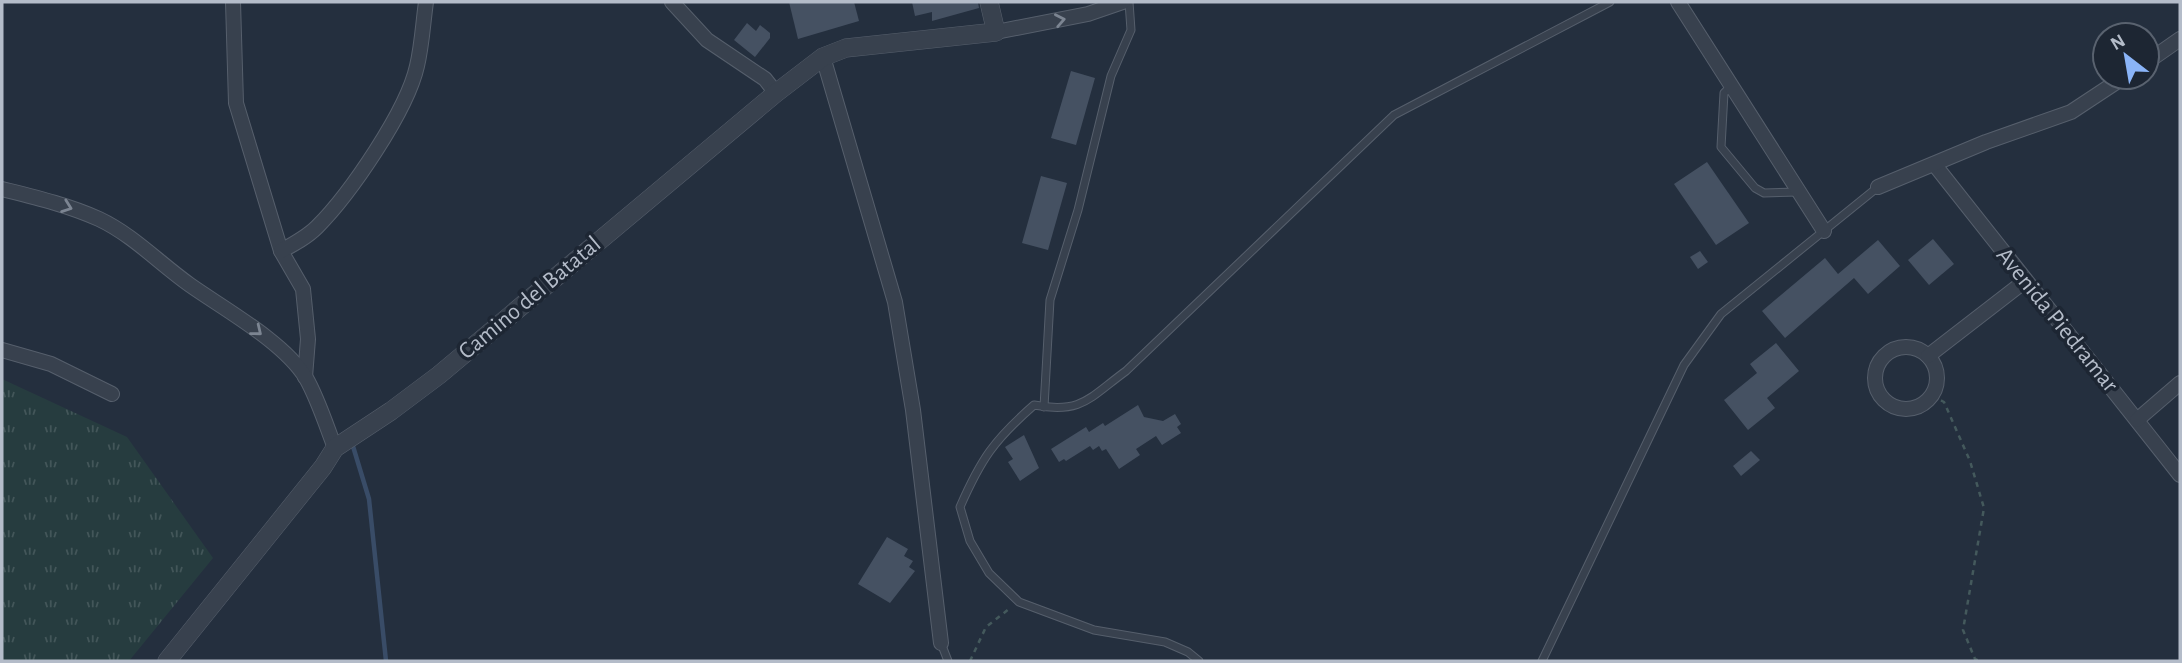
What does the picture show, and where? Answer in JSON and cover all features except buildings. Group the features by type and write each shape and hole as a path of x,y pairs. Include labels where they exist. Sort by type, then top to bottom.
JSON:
{"street":[{"path":"233,2 236,103 281,251 303,289 308,339 305,377"},
{"path":"281,251 316,228 331,212 390,128 404,103 417,68 426,2"},
{"path":"672,2 707,40 765,79 776,93"},
{"path":"989,2 996,32"},
{"name":"Camino del Batatal","path":"335,447 391,411 439,375 776,93 823,57 846,48 996,32 1088,14 1123,2"},
{"path":"1678,2 1824,231"},
{"path":"2161,52 2180,39"},
{"path":"823,57 895,302 913,410 942,643"},
{"path":"1878,187 2071,112 2103,91"},
{"name":"Avenida Piedramar","path":"1934,164 2180,475"},
{"path":"2,189 62,204 100,220 143,246 190,285 233,311 271,342 305,377 335,447 323,467 167,661"},
{"path":"1928,356 2025,281"},
{"path":"1915,348 1928,356 1937,375 1932,396 1916,408 1895,407 1877,391 1874,380 1880,360 1894,349 1915,348"},
{"path":"2,350 51,364 112,394"},
{"path":"2137,420 2180,383"}],"lane":[{"path":"1044,407 1050,300 1078,210 1111,76 1131,30 1129,2"},
{"path":"1199,661 1188,652 1165,642 1094,630 1019,602 989,573 970,541 960,507 980,463 999,436 1034,405 1061,410 1083,403 1126,371 1394,115 1610,2"},
{"path":"1731,86 1724,93 1721,147 1755,188 1764,193 1799,192"},
{"path":"1542,661 1685,365 1701,339 1721,314 1878,187"},
{"path":"942,643 947,661"}],"path":[{"path":"1932,396 1944,402 1970,461 1984,508 1964,630 1975,659 1980,661"},
{"path":"970,661 986,627 1019,602"}],"green space":[{"path":"2,379 127,437 213,558 129,661 2,661"}],"waterway":[{"path":"352,443 369,499 386,661"}]}
